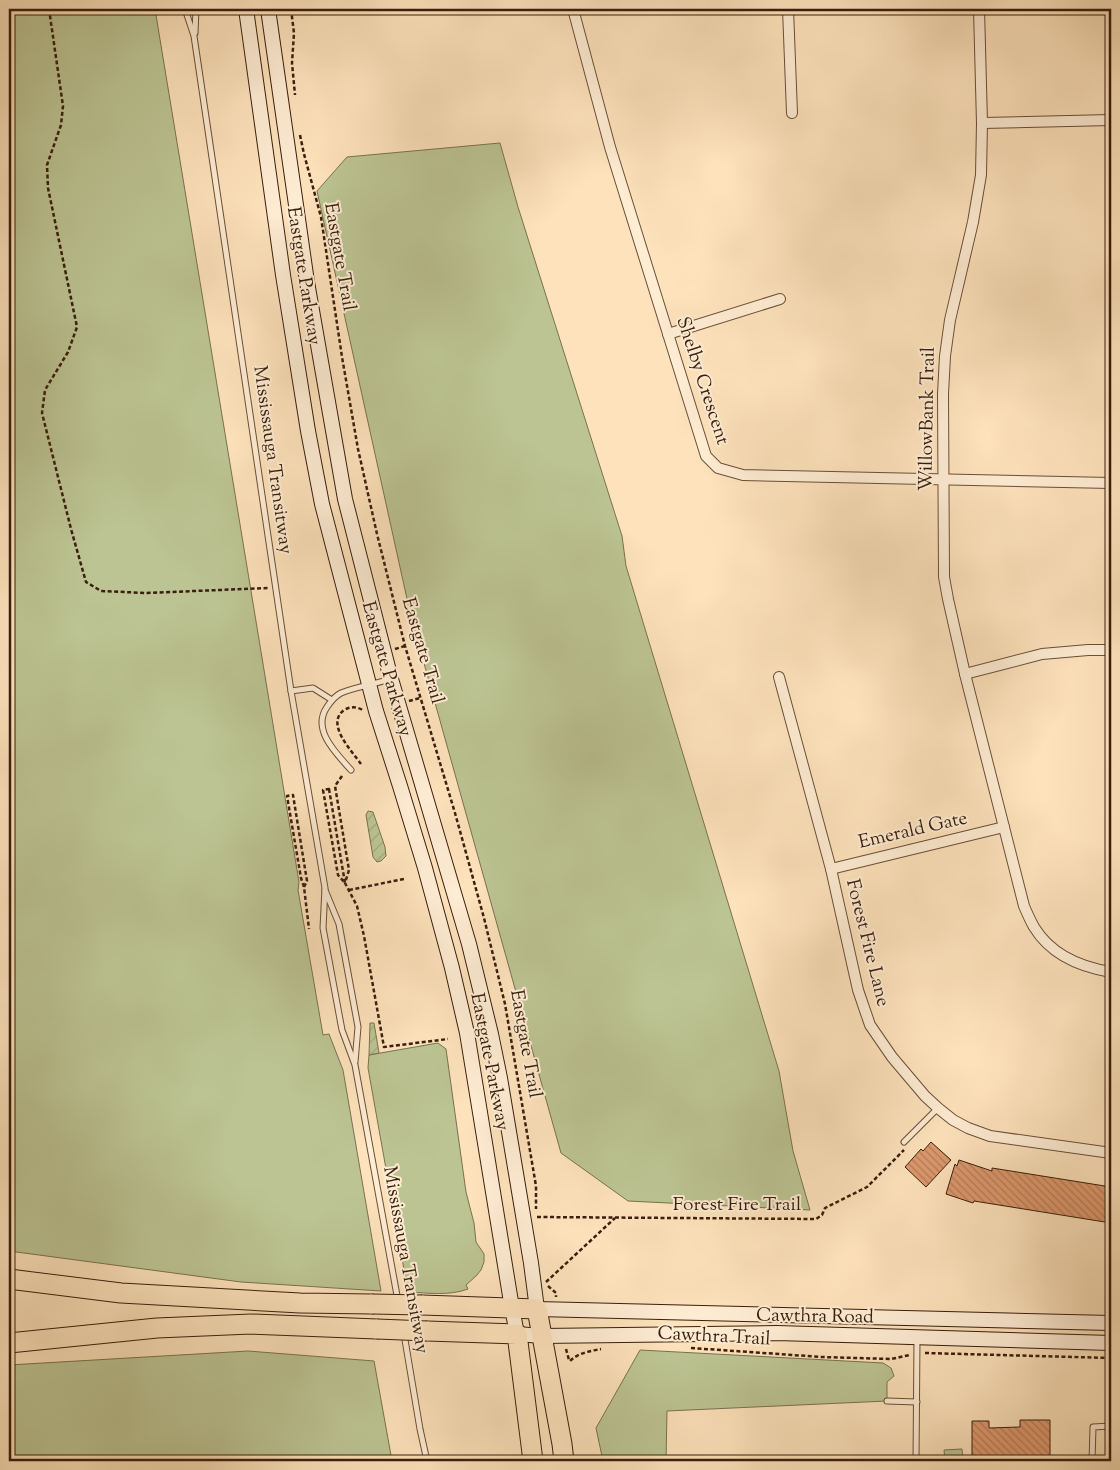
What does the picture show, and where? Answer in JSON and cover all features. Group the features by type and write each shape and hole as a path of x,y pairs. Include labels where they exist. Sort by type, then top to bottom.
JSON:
{"highway":[{"path":"9,1279 121,1293 300,1303 537,1309 564,1461"},
{"path":"9,1343 157,1328 251,1324 517,1334 533,1461"}],"main road":[{"name":"Eastgate Parkway","path":"246,9 283,275 308,431 322,504 376,712 425,868 452,968 467,1033 517,1334"},
{"name":"Eastgate Parkway","path":"268,9 307,282 344,490 391,679 469,944 491,1034 502,1087 537,1309"},
{"name":"Cawthra Road","path":"537,1309 1111,1323"},
{"name":"Cawthra Road","path":"517,1334 542,1336 776,1333 1111,1343"}],"street":[{"name":"Shelby Crescent","path":"573,9 610,147 706,456 718,468 743,475 1111,483"},
{"path":"788,9 792,113"},
{"name":"WillowBank Trail","path":"979,9 982,123 981,175 973,222 950,320 945,356 943,394 944,577 965,674 1004,828"},
{"path":"982,123 1111,120"},
{"path":"668,334 780,300"},
{"path":"965,674 1042,654 1111,650"},
{"name":"Forest Fire Lane","path":"779,677 831,869 858,990 870,1025 892,1057 925,1096 953,1120 968,1128 990,1136 1111,1154"},
{"path":"1004,828 1024,906 1045,942 1060,955 1079,965 1111,972"},
{"name":"Emerald Gate","path":"831,869 1004,828"}],"lane":[{"name":"Mississauga Transitway","path":"185,9 194,36 291,691 325,888 339,924 358,1027 355,1065"},
{"name":"Mississauga Transitway","path":"194,36 196,9"},
{"path":"352,770 326,739 322,726 324,711 332,700 341,694 391,679"},
{"path":"291,691 312,688 332,700"},
{"name":"Mississauga Transitway","path":"325,888 323,928 342,1030 355,1065 399,1306"},
{"path":"907,1143 938,1108"},
{"name":"Mississauga Transitway","path":"402,1325 427,1461"},
{"path":"916,1461 917,1338"},
{"path":"887,1401 917,1402"},
{"path":"1092,1461 1093,1427 1111,1426"}],"path":[{"path":"49,9 63,106 61,125 47,165 48,188 77,327 68,352 45,390 42,413 86,582 101,591 137,593 275,588"},
{"path":"291,9 294,33 292,63 295,100"},
{"name":"Eastgate Trail","path":"299,127 304,154 321,217 342,357 358,449 376,534 405,646 484,918 505,1004 536,1186 537,1217"},
{"path":"393,649 405,646"},
{"path":"408,702 420,698"},
{"path":"361,764 337,726 338,718 343,711 349,708 357,707 367,715"},
{"path":"342,776 335,786 349,870 345,883"},
{"path":"345,883 329,789 323,790 338,875 345,883 357,906 384,1048 448,1040"},
{"path":"304,887 308,881 293,795 287,796 304,887 309,929"},
{"path":"349,890 404,879"},
{"name":"Forest Fire Trail","path":"537,1217 816,1219 822,1215 824,1208 867,1187 907,1143"},
{"path":"545,1283 615,1218"},
{"path":"544,1273 545,1283 556,1293"},
{"path":"569,1360 592,1350 608,1348"},
{"name":"Cawthra Trail","path":"684,1348 822,1357 891,1359"},
{"path":"923,1353 1111,1358"}],"green space":[{"path":"9,9 155,9 323,1035 329,1034 343,1070 381,1291 241,1282 9,1251"},
{"path":"500,143 518,207 622,536 626,566 779,1071 793,1151 810,1210 628,1201 561,1153 411,617 317,191 347,157"},
{"path":"368,811 373,812 385,847 386,856 377,862 373,857 366,815"},
{"path":"370,1023 374,1023 379,1053 369,1055"},
{"path":"438,1043 446,1049 466,1192 474,1223 476,1242 484,1254 484,1262 481,1270 466,1285 468,1289 446,1293 408,1292 368,1068 369,1055"},
{"path":"640,1350 883,1363 891,1368 894,1376 887,1382 887,1401 667,1411 666,1461 603,1461 596,1428"},
{"path":"248,1351 374,1361 392,1461 9,1461 9,1365"},
{"path":"962,1449 963,1461 945,1461 944,1450"}],"building":[{"path":"931,1142 951,1160 926,1187 905,1167 921,1149 923,1151"},
{"path":"959,1160 992,1171 992,1168 1111,1187 1111,1223 974,1201 973,1203 946,1194 955,1164 957,1166"},
{"path":"1020,1420 1050,1420 1050,1461 972,1461 972,1421 989,1421 989,1428 1020,1427"}]}
